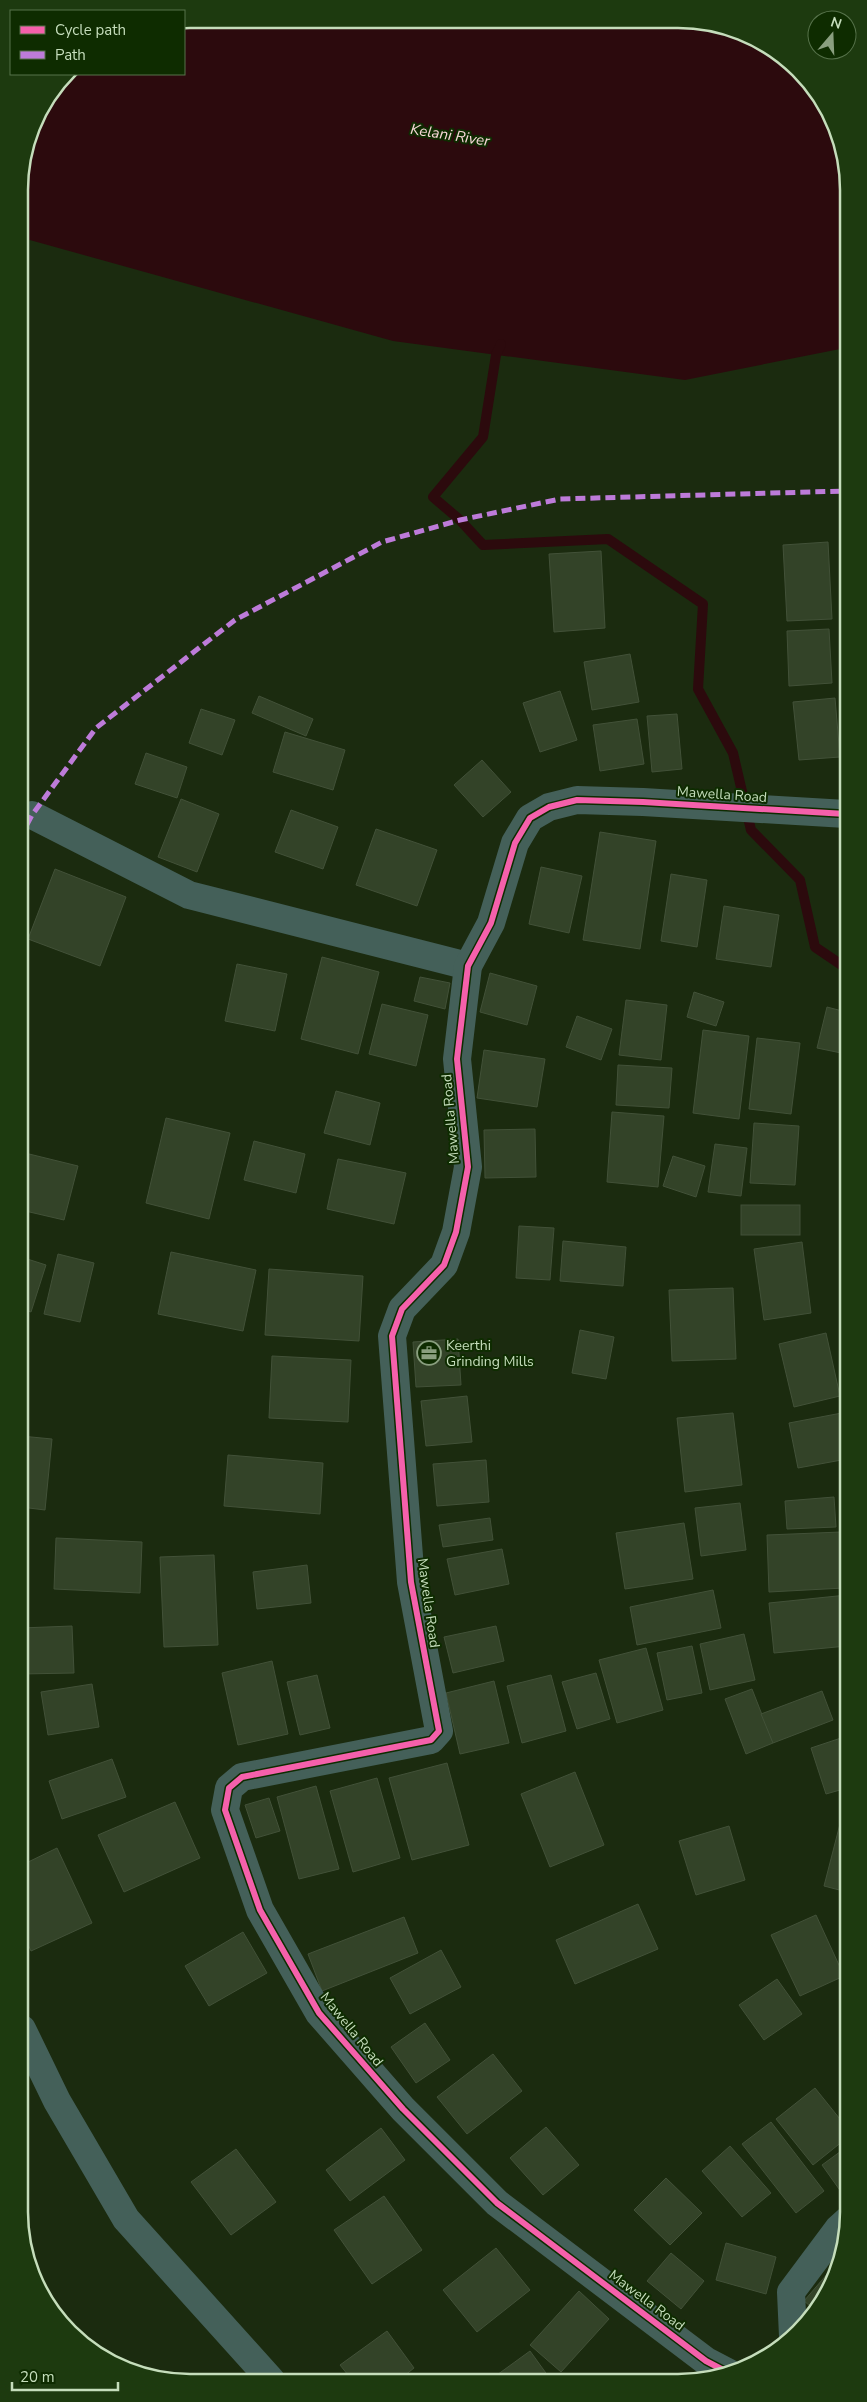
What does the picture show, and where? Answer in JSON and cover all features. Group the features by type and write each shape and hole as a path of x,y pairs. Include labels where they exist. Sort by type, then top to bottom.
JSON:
{"street":[{"name":"Mawella Road","path":"720,2368 706,2361 497,2203 403,2109 319,2012 260,1910 225,1810 229,1788 242,1777 431,1740 439,1731 411,1582 392,1336 402,1309 444,1266 456,1232 468,1167 457,1059 468,966 491,923 515,843 530,818 549,807 577,800 840,814"},
{"path":"32,815 189,895 468,966"},
{"path":"28,2042 56,2101 126,2219 265,2374"},
{"path":"793,2326 791,2292 838,2229"}],"water":[{"name":"Kelani River","path":"185,28 688,28 729,36 749,44 776,61 806,91 823,118 836,158 840,190 840,349 685,380 393,341 28,240 28,179 33,148 44,118 61,91 76,75 185,75"}],"building":[{"path":"828,542 832,619 787,621 783,545"},
{"path":"601,551 605,628 554,632 549,554"},
{"path":"829,629 832,683 789,686 787,631"},
{"path":"630,654 639,702 592,710 584,662"},
{"path":"560,691 577,740 540,752 523,703"},
{"path":"259,696 313,719 306,736 252,713"},
{"path":"835,698 840,757 799,760 793,702"},
{"path":"201,709 235,720 222,755 189,743"},
{"path":"677,714 682,769 652,772 647,716"},
{"path":"637,719 644,764 600,771 593,725"},
{"path":"285,732 345,750 333,790 273,772"},
{"path":"146,753 187,767 177,798 135,784"},
{"path":"482,760 511,792 483,817 454,785"},
{"path":"181,799 219,814 197,872 158,857"},
{"path":"291,810 338,827 323,869 275,852"},
{"path":"376,829 437,850 417,906 356,885"},
{"path":"600,832 656,841 640,949 583,940"},
{"path":"541,867 582,876 569,933 529,924"},
{"path":"55,869 126,897 100,966 28,939"},
{"path":"671,874 707,880 697,947 661,941"},
{"path":"724,906 779,915 771,967 716,959"},
{"path":"322,957 379,972 358,1054 301,1039"},
{"path":"237,964 287,974 275,1031 225,1021"},
{"path":"490,973 537,986 527,1025 480,1012"},
{"path":"420,977 450,983 445,1009 414,1001"},
{"path":"694,992 724,1002 716,1026 687,1017"},
{"path":"626,1000 667,1005 661,1060 619,1055"},
{"path":"382,1004 428,1015 416,1066 369,1054"},
{"path":"827,1007 840,1010 840,1053 817,1048"},
{"path":"577,1016 612,1029 601,1060 566,1047"},
{"path":"703,1030 749,1036 739,1119 693,1113"},
{"path":"757,1038 800,1043 791,1114 749,1109"},
{"path":"484,1050 545,1059 537,1107 477,1098"},
{"path":"618,1065 672,1068 669,1108 616,1105"},
{"path":"336,1091 380,1103 370,1145 324,1133"},
{"path":"612,1112 664,1116 658,1187 607,1182"},
{"path":"166,1118 230,1133 209,1219 146,1203"},
{"path":"754,1123 799,1126 795,1185 750,1183"},
{"path":"535,1129 536,1177 485,1178 484,1130"},
{"path":"254,1141 305,1154 296,1193 244,1180"},
{"path":"715,1144 747,1148 741,1196 708,1192"},
{"path":"28,1154 78,1166 64,1220 28,1212"},
{"path":"673,1156 705,1166 696,1197 663,1186"},
{"path":"338,1159 406,1173 394,1224 327,1209"},
{"path":"741,1205 800,1205 800,1235 741,1235"},
{"path":"519,1226 554,1228 550,1280 516,1278"},
{"path":"563,1241 626,1247 623,1286 560,1281"},
{"path":"802,1242 811,1313 764,1320 754,1249"},
{"path":"171,1252 256,1270 243,1331 158,1314"},
{"path":"58,1254 94,1263 80,1322 44,1314"},
{"path":"28,1259 46,1265 31,1312 28,1311"},
{"path":"269,1269 363,1276 359,1341 265,1335"},
{"path":"733,1288 736,1359 672,1361 669,1290"},
{"path":"580,1330 614,1337 606,1379 572,1373"},
{"path":"826,1333 839,1396 794,1407 779,1344"},
{"path":"458,1339 461,1385 416,1387 413,1342"},
{"path":"272,1356 351,1360 348,1422 269,1418"},
{"path":"467,1396 472,1442 426,1446 421,1401"},
{"path":"733,1413 742,1485 685,1492 677,1418"},
{"path":"839,1413 839,1460 798,1468 789,1423"},
{"path":"28,1437 52,1439 45,1510 28,1508"},
{"path":"228,1455 323,1463 320,1514 224,1506"},
{"path":"486,1460 489,1502 437,1506 433,1464"},
{"path":"834,1497 836,1527 787,1529 785,1501"},
{"path":"740,1503 746,1550 701,1556 695,1508"},
{"path":"490,1518 493,1540 443,1547 439,1525"},
{"path":"684,1523 693,1579 625,1589 616,1533"},
{"path":"839,1532 839,1588 769,1592 767,1535"},
{"path":"56,1538 142,1542 140,1593 54,1589"},
{"path":"502,1549 509,1584 455,1595 447,1559"},
{"path":"214,1555 218,1645 164,1647 160,1557"},
{"path":"307,1565 311,1603 257,1609 253,1572"},
{"path":"713,1590 721,1628 637,1645 630,1607"},
{"path":"839,1596 839,1647 774,1653 769,1603"},
{"path":"72,1626 74,1673 28,1674 28,1628"},
{"path":"496,1626 504,1661 453,1673 444,1637"},
{"path":"744,1634 755,1680 710,1690 700,1644"},
{"path":"692,1646 702,1693 667,1700 657,1653"},
{"path":"646,1648 663,1710 617,1723 599,1660"},
{"path":"272,1661 288,1734 238,1745 222,1673"},
{"path":"596,1673 610,1719 577,1729 562,1682"},
{"path":"317,1675 330,1728 300,1735 287,1682"},
{"path":"551,1675 566,1731 522,1743 507,1686"},
{"path":"494,1681 509,1743 460,1754 446,1693"},
{"path":"92,1684 99,1727 48,1735 41,1692"},
{"path":"752,1689 773,1743 746,1754 725,1699"},
{"path":"822,1691 833,1720 773,1743 761,1714"},
{"path":"839,1739 839,1790 826,1794 811,1748"},
{"path":"112,1759 126,1797 62,1819 49,1781"},
{"path":"447,1763 469,1845 412,1860 389,1778"},
{"path":"575,1772 604,1845 550,1867 521,1794"},
{"path":"377,1778 400,1858 353,1872 330,1791"},
{"path":"316,1786 339,1869 299,1879 277,1797"},
{"path":"269,1798 280,1831 256,1838 245,1805"},
{"path":"175,1802 200,1858 124,1892 98,1835"},
{"path":"729,1826 745,1880 696,1895 679,1841"},
{"path":"839,1827 839,1890 824,1886"},
{"path":"57,1848 92,1923 31,1951 28,1944 28,1862"},
{"path":"638,1904 658,1949 575,1984 556,1940"},
{"path":"816,1915 839,1965 839,1978 800,1996 771,1935"},
{"path":"404,1917 418,1953 322,1991 308,1954"},
{"path":"243,1932 267,1973 209,2006 185,1966"},
{"path":"441,1950 461,1987 410,2014 390,1978"},
{"path":"777,1979 802,2014 764,2040 739,2005"},
{"path":"425,2023 450,2060 416,2083 391,2047"},
{"path":"493,2054 522,2091 467,2134 437,2097"},
{"path":"815,2088 839,2118 839,2144 813,2165 776,2119"},
{"path":"771,2122 824,2191 796,2213 742,2144"},
{"path":"546,2127 579,2165 543,2195 510,2158"},
{"path":"381,2128 405,2160 350,2201 326,2170"},
{"path":"730,2146 771,2193 742,2217 702,2171"},
{"path":"236,2149 276,2202 231,2235 191,2182"},
{"path":"839,2153 839,2189 822,2165"},
{"path":"666,2178 702,2213 670,2245 634,2210"},
{"path":"384,2196 422,2250 372,2284 334,2230"},
{"path":"726,2243 776,2257 766,2294 716,2280"},
{"path":"496,2248 530,2290 477,2332 443,2290"},
{"path":"671,2253 704,2281 681,2309 647,2281"},
{"path":"827,2274 810,2306 804,2301"},
{"path":"579,2291 609,2319 561,2372 530,2345"},
{"path":"387,2331 414,2368 406,2374 347,2374 340,2365"},
{"path":"530,2351 547,2374 498,2374"}],"waterway":[{"path":"501,344 496,355 483,437 433,497 460,520 483,545 608,539 703,604 698,689 733,753 751,830 800,880 815,947 840,964"}],"marked path":[{"path":"28,823 96,728 235,620 382,542 460,520 560,499 840,491"}],"cycle path":[{"path":"720,2368 706,2361 497,2203 403,2109 319,2013 260,1910 225,1810 229,1788 242,1777 431,1740 439,1731 411,1582 392,1336 402,1309 444,1265 456,1232 468,1167 457,1059 468,966 491,923 515,843 530,818 549,807 577,800 840,814"}],"place":[{"name":"Keerthi Grinding Mills","path":"429,1353"}]}
